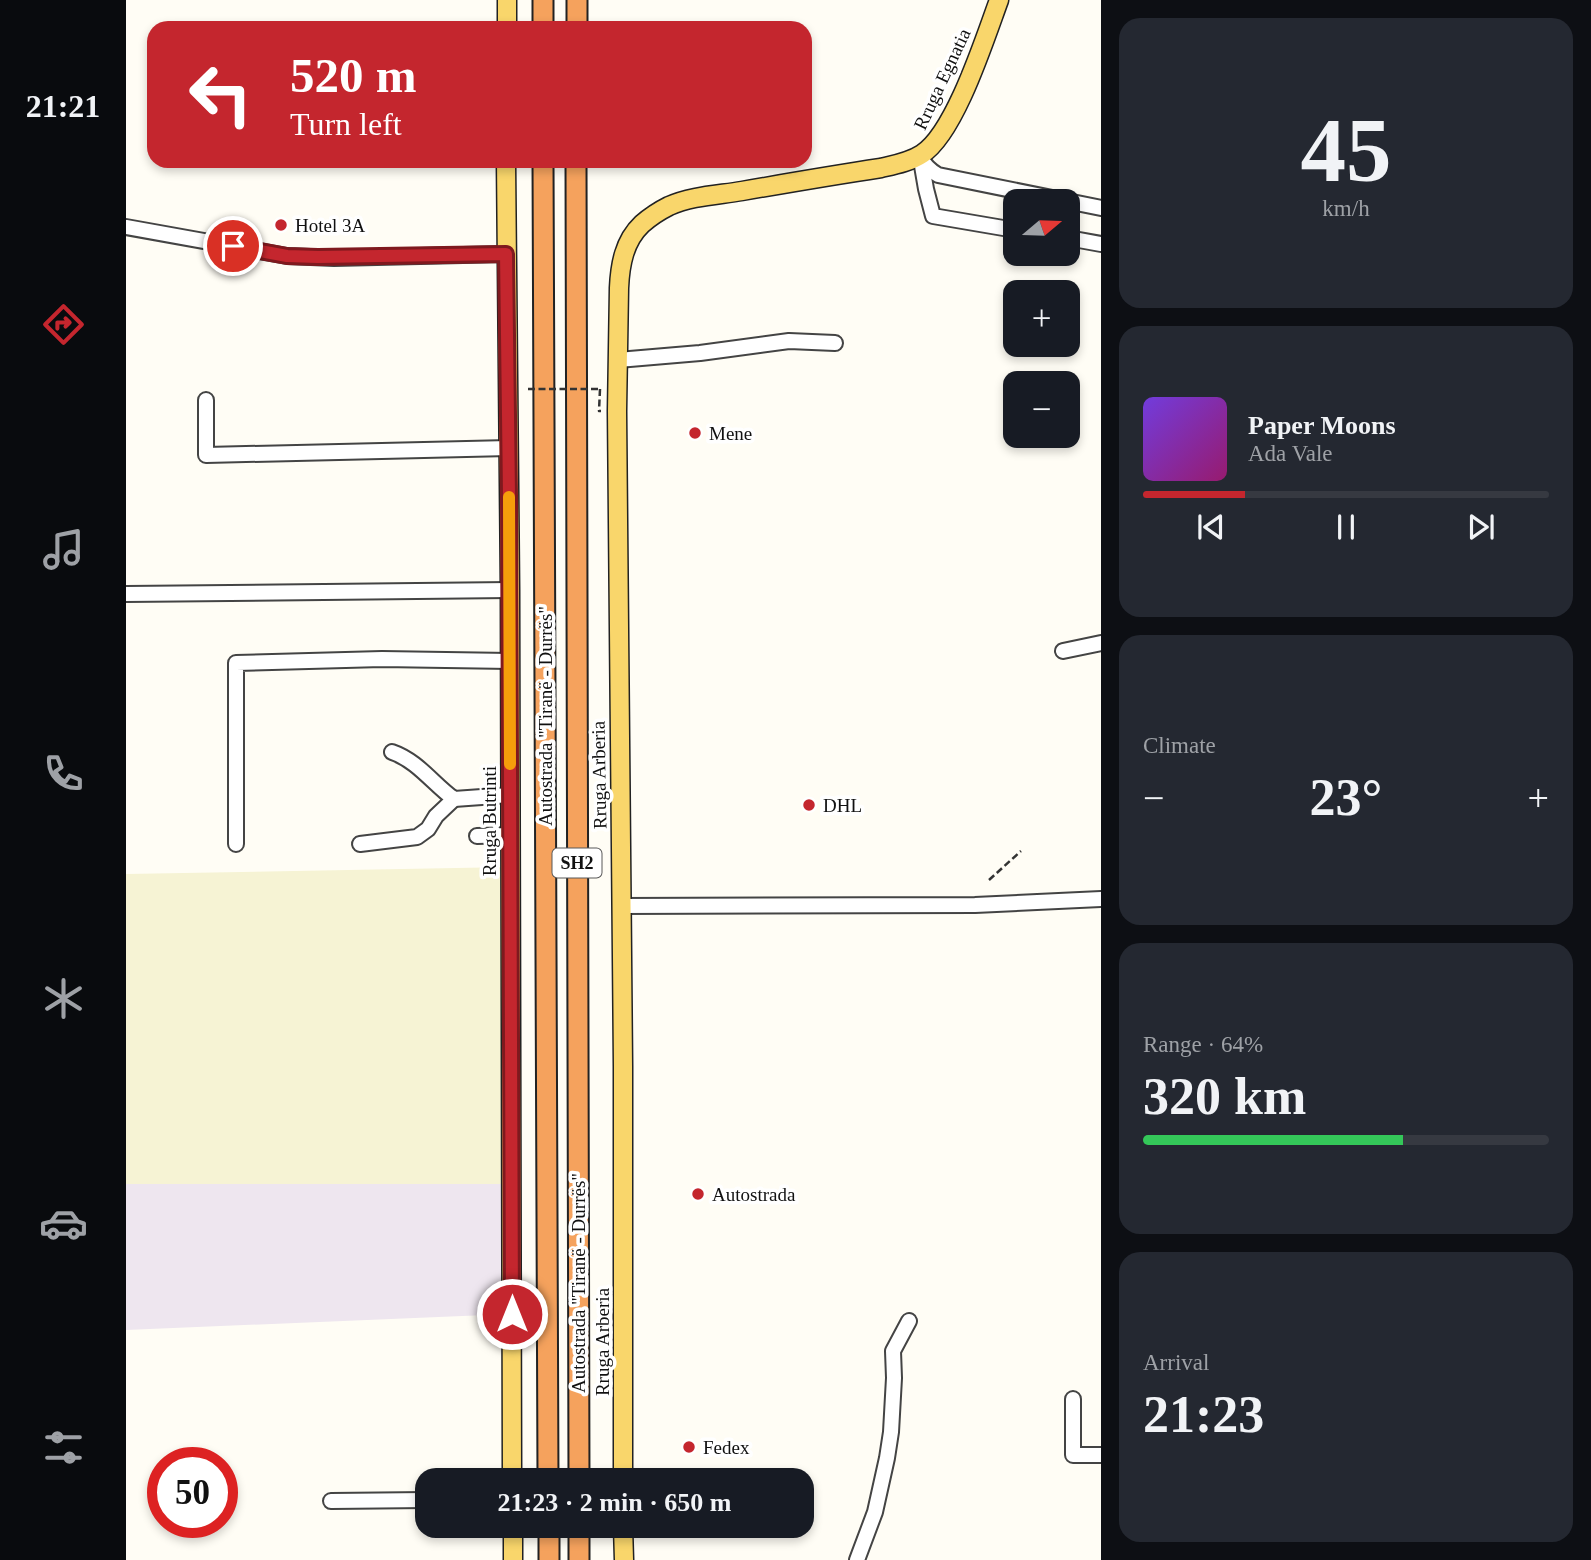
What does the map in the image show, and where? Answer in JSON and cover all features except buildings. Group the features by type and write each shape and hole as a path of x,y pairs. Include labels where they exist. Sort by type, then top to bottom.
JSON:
{"highway":[{"path":"543,0 543,21"},
{"path":"577,0 577,21"},
{"name":"Autostrada \"Tiranë - Durrës\"","path":"543,168 548,1468"},
{"name":"Autostrada \"Tiranë - Durrës\"","path":"576,168 579,1468"},
{"path":"549,1538 549,1560"},
{"path":"579,1538 579,1560"}],"main road":[{"path":"507,0 507,21"},
{"name":"Rruga Egnatia","path":"629,239 655,213 670,205 881,168 920,156 933,146 947,124 980,51 999,0"},
{"name":"Rruga Butrinti","path":"506,168 502,366 509,447 512,1468"},
{"name":"Rruga Arberia","path":"623,1468 618,360 619,273 629,239"},
{"path":"513,1538 513,1560"},
{"path":"623,1538 624,1560"}],"street":[{"path":"920,156 929,170 938,175 1101,208"},
{"path":"920,156 933,216 1003,228"},
{"path":"126,227 287,256 506,254"},
{"path":"1080,240 1101,244"},
{"path":"618,360 789,341 835,344"},
{"path":"206,400 206,454 509,447"},
{"path":"126,594 510,590"},
{"path":"1063,651 1101,643"},
{"path":"236,844 236,663 410,659 510,661"},
{"path":"393,752 405,756 438,788 454,799 510,795"},
{"path":"360,844 417,837 428,829 436,816 454,799"},
{"path":"477,836 510,835"},
{"path":"621,906 975,905 1101,898"},
{"path":"857,1560 875,1512 887,1458 894,1378 892,1351 909,1321"},
{"path":"1073,1399 1073,1455 1101,1455"},
{"path":"331,1502 415,1500"}],"path":[{"path":"528,389 600,389 599,411"},
{"path":"989,880 1021,852"}],"shaded area":[{"path":"510,867 512,1184 126,1184 126,874"},
{"path":"126,1184 512,1184 512,1314 126,1330"}],"slow traffic":[{"path":"509,497 510,764"}],"place":[{"name":"Hotel 3A","path":"281,225"},
{"name":"Mene","path":"695,433"},
{"name":"DHL","path":"809,805"},
{"name":"Autostrada","path":"698,1194"},
{"name":"Fedex","path":"689,1447"}],"route":[{"path":"233,246 287,256 318,257 506,254 512,1314"}]}
